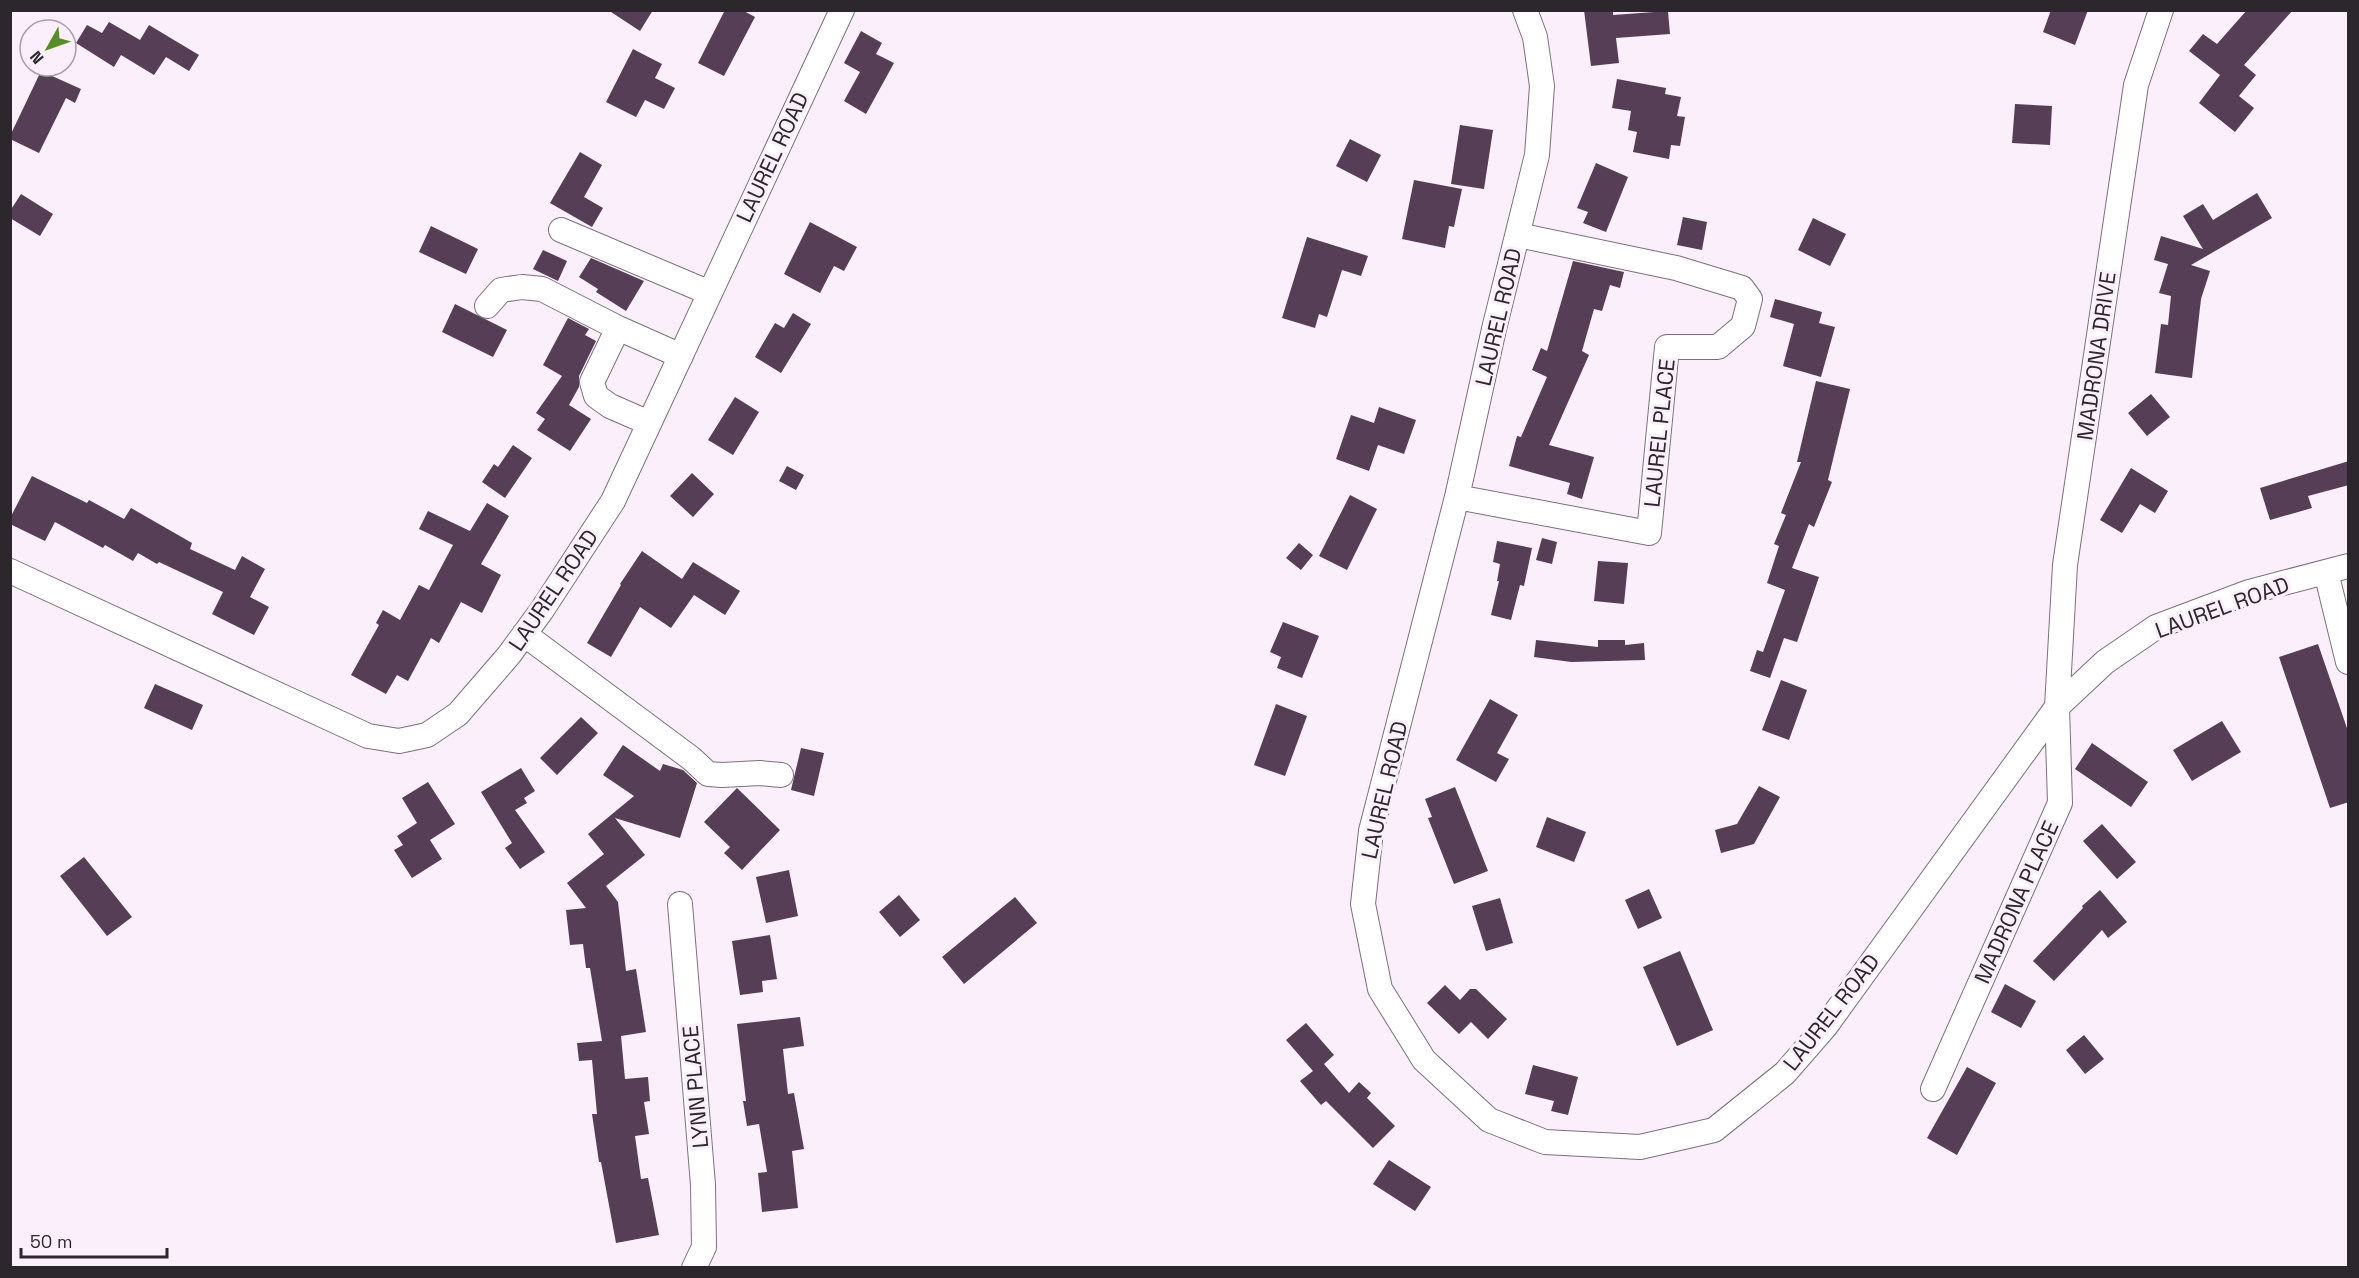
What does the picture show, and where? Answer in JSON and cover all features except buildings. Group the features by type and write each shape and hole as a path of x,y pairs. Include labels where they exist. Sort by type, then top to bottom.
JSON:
{"street":[{"name":"LAUREL ROAD","path":"10,571 368,736 399,741 427,735 458,714 509,655 613,501 842,10"},
{"name":"LAUREL ROAD","path":"1525,10 1535,37 1542,86 1537,155 1494,329 1457,497 1371,831 1363,904 1380,989 1424,1060 1489,1120 1545,1142 1640,1147 1714,1130 1785,1073 1825,1027 2057,706 2104,662 2156,627 2249,592 2337,569"},
{"name":"MADRONA DRIVE","path":"2057,706 2065,565 2136,85 2161,10"},
{"path":"561,230 710,293"},
{"name":"LAUREL PLACE","path":"1457,497 1649,533 1667,347 1718,347 1743,326 1750,299 1742,288 1676,268 1518,235"},
{"path":"487,306 501,290 522,287 542,289 618,328 681,356"},
{"path":"618,328 592,382 596,396 610,406 650,423"},
{"path":"2337,569 2349,662"},
{"path":"524,634 692,759 708,774 781,775"},
{"name":"MADRONA PLACE","path":"1933,1089 2060,803 2057,706"},
{"name":"LYNN PLACE","path":"680,904 703,1185 704,1247 694,1268"}]}
